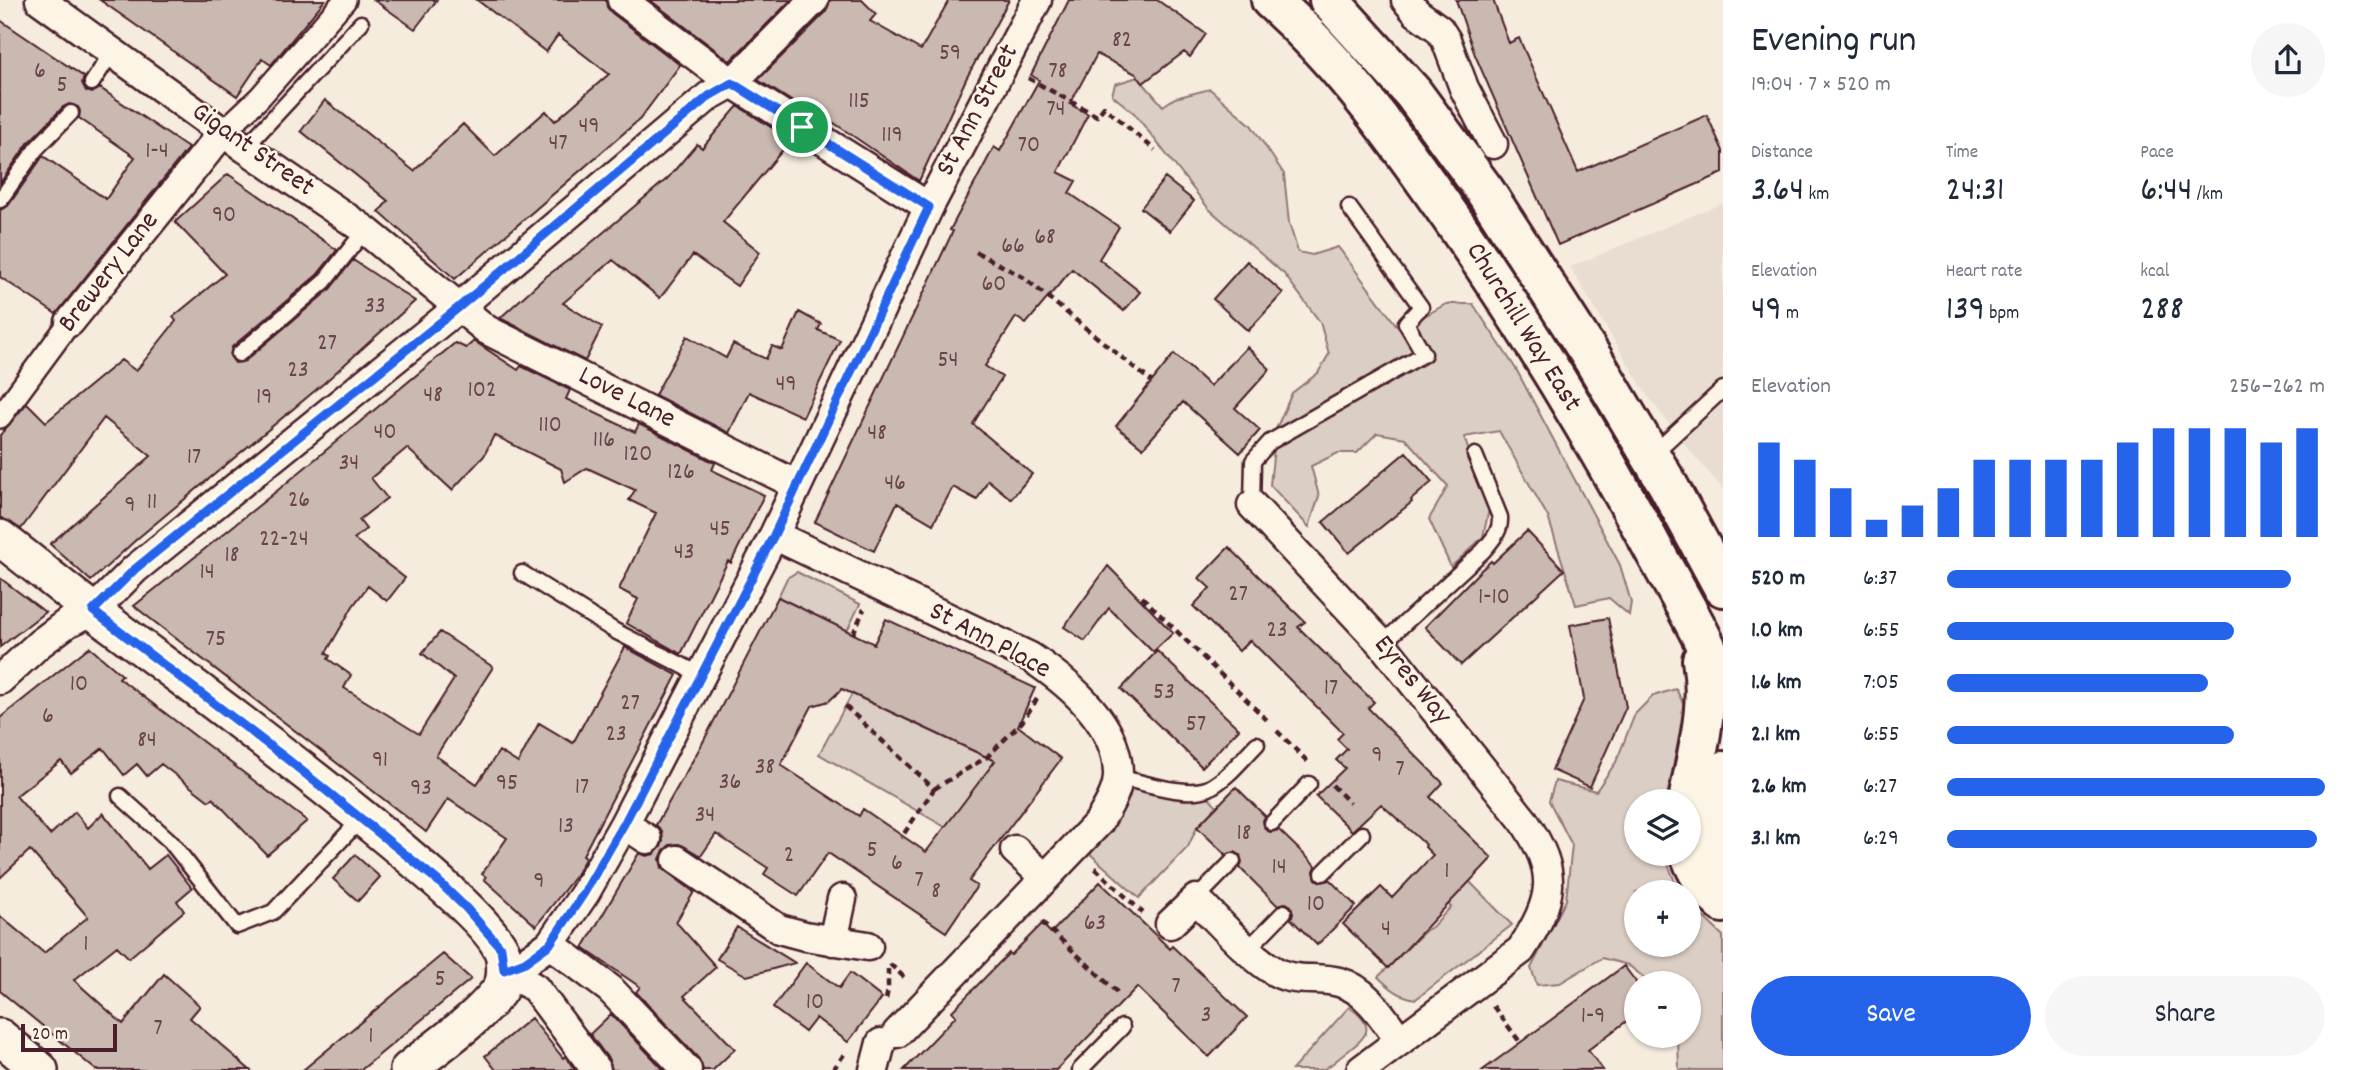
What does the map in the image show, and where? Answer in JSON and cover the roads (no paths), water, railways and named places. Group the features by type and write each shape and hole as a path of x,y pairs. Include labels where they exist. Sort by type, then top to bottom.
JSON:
{"highway":[{"name":"Churchill Way East","path":"1271,0 1346,77 1403,149 1520,319 1623,493 1696,630 1723,690"},
{"name":"Churchill Way East","path":"1329,0 1413,93 1485,191 1593,359 1651,456 1723,587"},
{"path":"1691,789 1706,696 1696,630"},
{"path":"1723,771 1714,800 1710,835 1723,868"},
{"path":"1694,866 1703,881 1723,903"}],"street":[{"name":"Gigant Street","path":"40,0 234,140 365,230 438,288 458,308"},
{"path":"234,140 258,98 345,0"},
{"path":"622,0 732,83 929,207"},
{"path":"0,680 39,644 93,611 135,569 458,308 709,96 732,83 814,0"},
{"name":"St Ann Street","path":"504,970 525,962 550,944 584,893 624,824 774,535 929,207 1038,0"},
{"path":"1406,0 1417,13 1439,29 1464,88 1493,144"},
{"name":"Brewery Lane","path":"0,418 70,322 234,140"},
{"name":"Love Lane","path":"458,308 486,330 797,485"},
{"name":"Eyres Way","path":"1252,505 1382,644 1524,821 1541,846 1550,873 1545,904 1521,950 1400,1041"},
{"name":"St Ann Place","path":"774,535 1030,657 1054,673 1095,715 1113,744 1118,777 1112,801 1099,822 884,1049"},
{"path":"0,538 362,818 466,908 501,948 504,970 501,988 481,1010 408,1070"},
{"path":"624,824 647,839"},
{"path":"1016,850 1045,878"},
{"path":"677,860 779,929 868,946"},
{"path":"833,941 842,899"},
{"path":"1170,924 1196,899 1274,971 1292,979 1339,982 1357,990 1371,1003 1400,1041 1361,1070"},
{"path":"550,944 610,989 687,1070"},
{"path":"504,970 535,988 596,1070"},
{"path":"0,1037 40,1070"}],"lane":[{"path":"234,140 361,23"},
{"path":"92,83 113,52"},
{"path":"0,200 36,149 71,113"},
{"path":"1252,505 1253,461 1270,442 1424,354 1406,323 1421,307 1349,207"},
{"path":"239,354 324,282 365,230"},
{"path":"1651,456 1723,389"},
{"path":"1382,644 1483,551 1501,526 1500,517 1475,455"},
{"path":"522,573 615,631 701,675"},
{"path":"1118,777 1189,792 1209,788 1257,744"},
{"path":"1272,822 1309,784"},
{"path":"120,796 170,841 237,926 273,912 362,818"},
{"path":"1323,873 1362,834"},
{"path":"1196,899 1233,861"},
{"path":"1248,949 1284,912"},
{"path":"1080,1070 1122,1027"}]}
